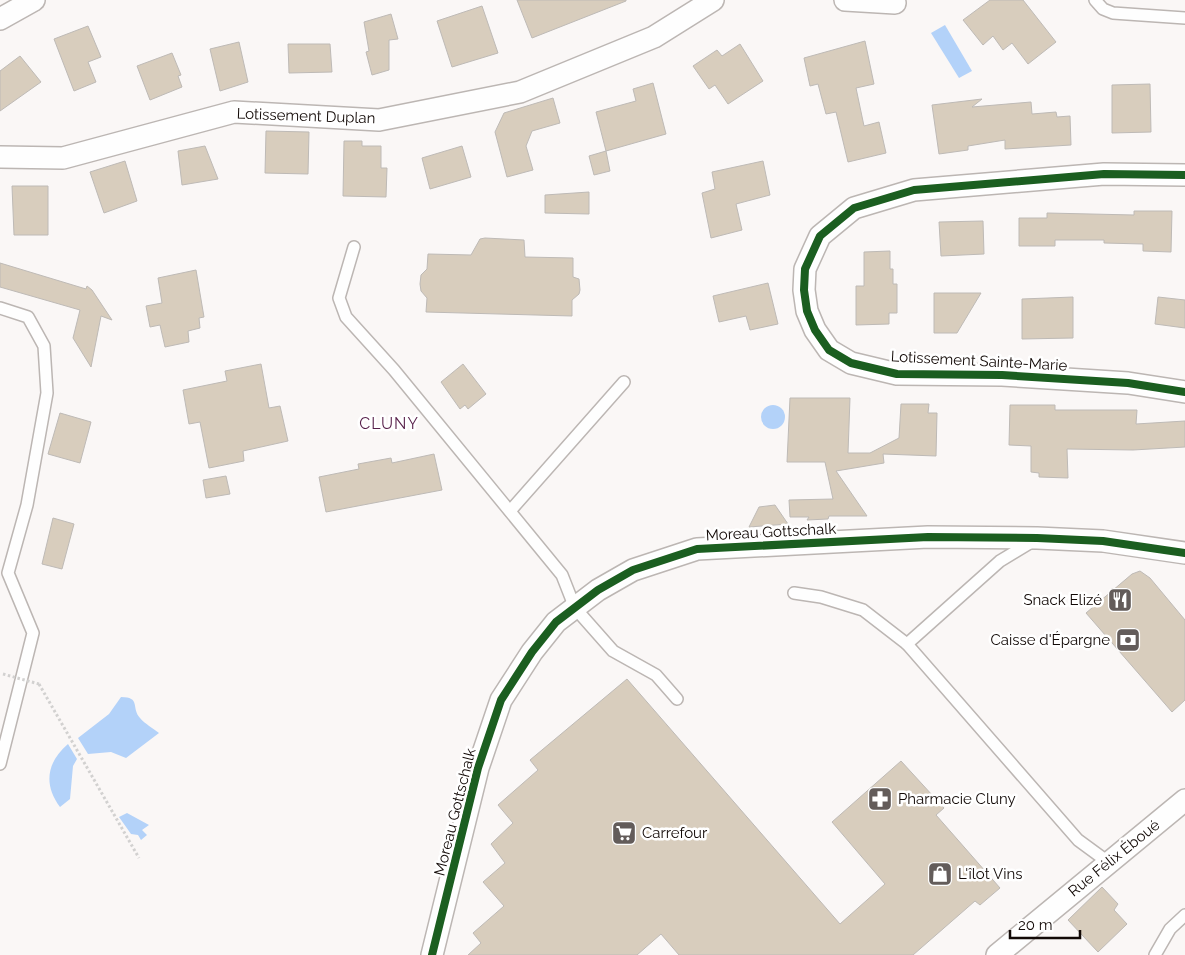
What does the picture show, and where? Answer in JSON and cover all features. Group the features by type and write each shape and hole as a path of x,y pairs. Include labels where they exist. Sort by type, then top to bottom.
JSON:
{"street":[{"path":"0,19 34,0"},
{"name":"Lotissement Duplan","path":"0,157 62,158 234,112 379,120 520,92 654,37 713,0"},
{"path":"845,0 895,3"},
{"name":"Lotissement Sainte-Marie","path":"1185,175 1104,174 914,190 854,208 820,236 805,269 804,290 807,311 815,330 829,350 851,363 898,374 1002,375 1128,383 1185,392"},
{"name":"Moreau Gottschalk","path":"433,951 478,768 501,700 532,652 556,622 598,590 633,570 698,549 928,537 1037,538 1103,542 1185,553"},
{"name":"Rue Félix Éboué","path":"997,955 1185,800"}],"lane":[{"path":"1095,0 1103,9 1113,13 1185,18"},
{"path":"354,247 339,298 346,317 394,370 562,575 575,608 613,651 656,675 677,698"},
{"path":"0,308 28,317 44,346 47,393 26,505 8,573 33,633 0,764"},
{"path":"510,511 624,382"},
{"path":"907,644 1000,561 1037,538"},
{"path":"794,593 821,596 862,610 907,644 1078,840 1108,862"},
{"path":"1155,955 1170,929 1185,914"}],"path":[{"path":"1,674 39,684 139,858"}],"water":[{"path":"945,25 972,71 959,78 931,33"},
{"path":"773,405 778,406 784,412 784,422 778,428 773,429 768,428 762,422 761,417 762,412 768,406"},
{"path":"121,697 131,699 140,718 159,733 126,758 111,752 88,754 78,738 109,714"},
{"path":"68,744 77,759 73,766 70,799 60,807 51,790 50,774 56,758"},
{"path":"127,813 149,825 142,830 147,835 141,840 138,835 131,834 119,817"}],"building":[{"path":"517,0 626,0 626,1 532,38"},
{"path":"990,0 1023,0 1056,42 1028,64 1012,43 1003,50 993,36 983,45 963,20"},
{"path":"482,6 498,53 452,67 437,21"},
{"path":"391,14 398,39 389,40 389,70 372,75 366,52 369,51 364,22"},
{"path":"88,26 101,57 88,62 96,82 74,91 54,39"},
{"path":"865,41 874,84 856,88 864,126 879,122 886,153 848,162 836,112 826,114 818,84 810,86 804,58"},
{"path":"239,42 248,82 220,91 210,49"},
{"path":"288,44 330,44 332,72 289,73"},
{"path":"740,44 763,81 728,104 715,85 709,89 693,66 717,50 722,56"},
{"path":"172,53 181,75 178,76 182,87 150,100 137,66"},
{"path":"20,56 41,82 0,111 0,71"},
{"path":"653,83 666,134 606,151 596,112 636,101 633,89"},
{"path":"1150,84 1151,132 1112,133 1112,85"},
{"path":"553,98 560,123 532,131 526,146 533,170 507,177 495,132 504,113"},
{"path":"982,99 972,107 1031,102 1032,114 1056,112 1057,117 1070,116 1071,145 1005,149 1005,140 968,146 968,150 939,154 932,105"},
{"path":"266,131 309,132 308,174 265,173"},
{"path":"344,141 362,141 362,146 381,146 381,168 387,168 386,197 343,196"},
{"path":"205,146 218,179 182,185 178,151"},
{"path":"462,146 471,177 430,189 422,158"},
{"path":"606,151 610,171 594,175 589,156"},
{"path":"125,161 137,201 104,213 90,172"},
{"path":"763,161 770,195 736,204 742,230 711,238 702,193 715,189 712,172"},
{"path":"12,186 48,186 48,235 14,235"},
{"path":"589,192 589,214 545,213 545,195"},
{"path":"1134,211 1172,211 1171,252 1143,251 1143,244 1104,243 1104,240 1055,240 1055,246 1019,246 1019,218 1047,218 1047,213 1134,215"},
{"path":"983,221 984,254 941,256 939,222"},
{"path":"480,239 524,240 525,257 573,258 573,277 579,279 580,290 579,294 572,300 572,316 426,312 427,298 421,291 420,284 421,275 427,269 428,254 471,255"},
{"path":"890,251 890,269 893,269 893,284 897,284 897,313 889,313 889,324 856,325 856,286 864,286 864,252"},
{"path":"0,263 86,289 87,286 92,290 112,320 101,316 91,367 73,338 80,310 0,287"},
{"path":"196,270 204,317 199,318 200,328 188,331 189,342 165,347 160,325 150,327 146,306 162,303 158,278"},
{"path":"768,283 778,324 750,330 746,316 719,322 713,296"},
{"path":"934,293 981,293 957,333 934,333"},
{"path":"1073,297 1073,338 1022,339 1022,299"},
{"path":"1158,297 1185,300 1185,328 1155,324"},
{"path":"261,364 269,408 280,406 288,441 243,451 244,461 209,468 200,422 189,424 183,390 227,381 225,371"},
{"path":"463,364 486,394 468,409 465,405 460,409 441,382"},
{"path":"790,398 850,398 848,453 870,453 899,438 901,404 929,404 928,413 937,413 936,456 883,454 884,463 836,471 867,516 829,516 828,519 807,520 809,517 790,517 789,500 833,499 825,462 787,462"},
{"path":"1010,405 1055,405 1055,410 1137,410 1136,424 1185,421 1185,447 1133,450 1067,449 1068,478 1039,477 1039,473 1031,472 1031,446 1009,445"},
{"path":"60,413 91,422 80,463 48,454"},
{"path":"434,454 442,490 326,512 319,477 359,469 358,464 391,458 392,463"},
{"path":"226,476 230,494 206,498 203,480"},
{"path":"775,505 788,524 749,527 759,507"},
{"path":"53,518 74,524 62,569 42,564"},
{"path":"1140,571 1150,578 1185,620 1185,700 1172,712 1086,613 1132,574"},
{"name":"Carrefour","path":"627,679 840,924 885,884 832,822 901,761 944,808 936,815 1000,888 980,905 975,901 913,955 679,955 661,934 637,955 468,955 481,943 473,933 504,906 483,882 505,863 491,844 513,823 498,805 538,770 530,760"},
{"path":"1102,887 1118,904 1114,910 1127,924 1098,952 1068,920"}],"cycle path":[{"path":"1185,175 1104,174 914,190 854,208 820,236 805,269 804,290 807,311 815,330 829,350 851,363 897,374 1002,375 1128,383 1185,392"},
{"path":"432,955 478,768 501,700 532,652 556,622 598,590 633,570 697,549 928,537 1103,541 1185,553"}],"place":[{"name":"Snack Elizé","path":"1120,600"},
{"name":"Caisse d'Épargne","path":"1128,640"},
{"name":"Pharmacie Cluny","path":"880,799"},
{"name":"Carrefour","path":"624,833"},
{"name":"L'îlot Vins","path":"940,874"}],"district":[{"name":"CLUNY","path":"389,423"}]}
